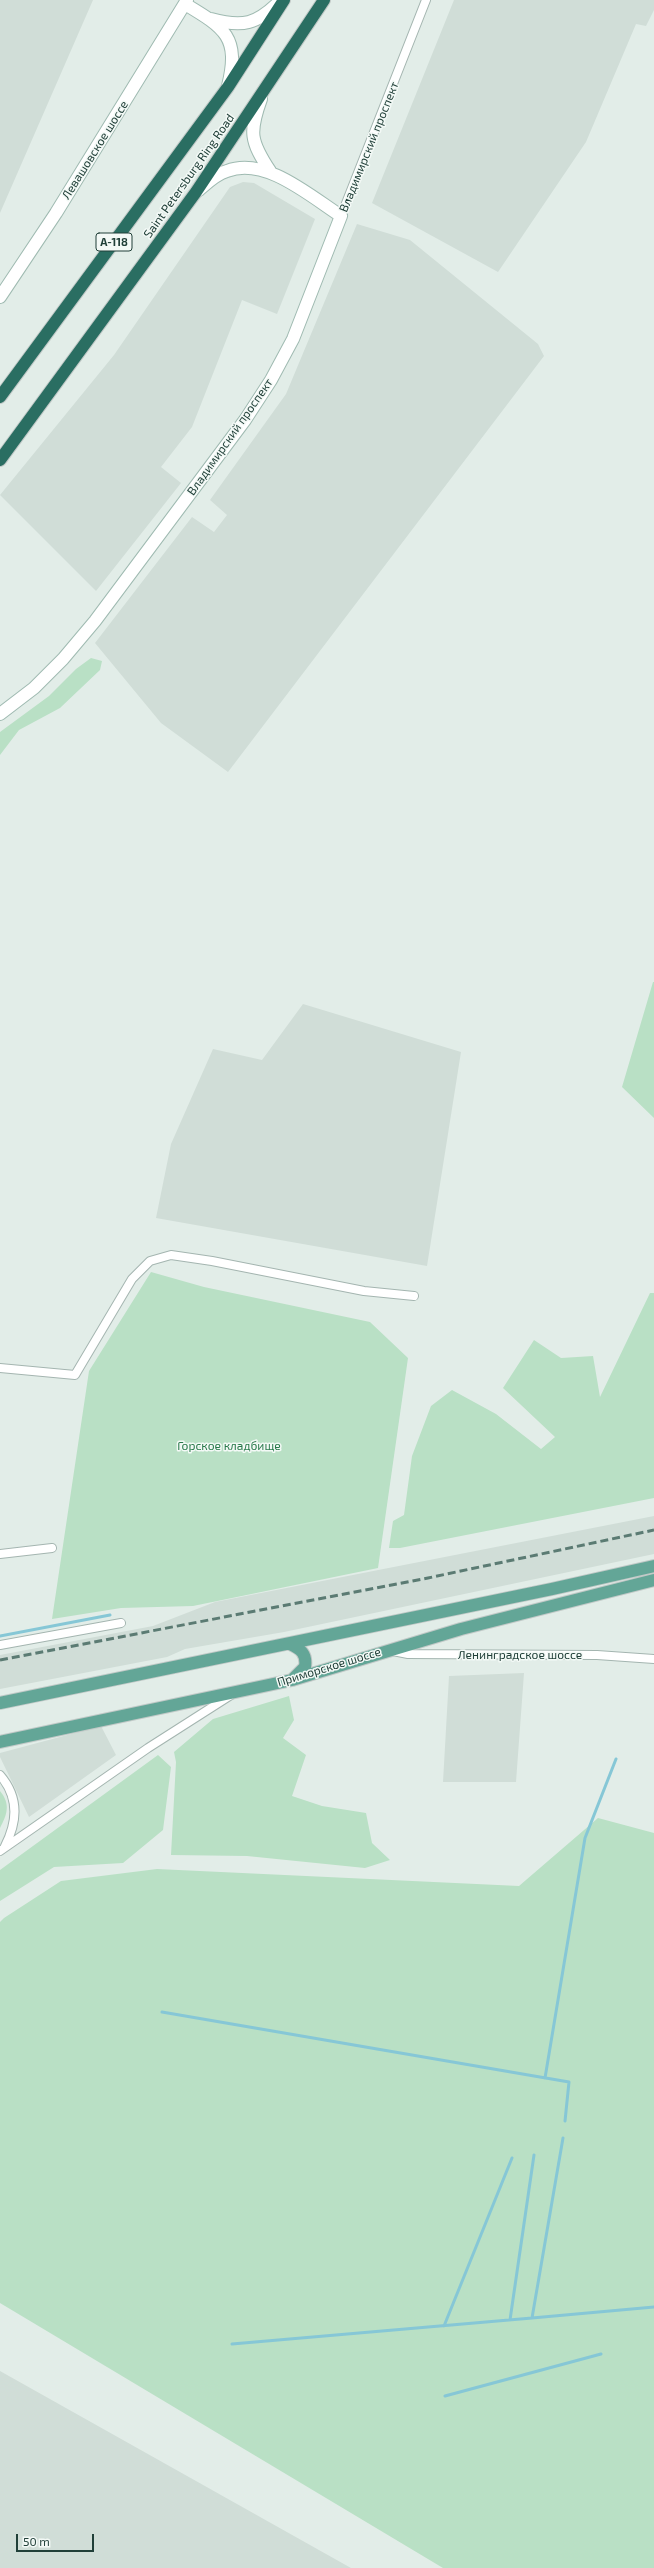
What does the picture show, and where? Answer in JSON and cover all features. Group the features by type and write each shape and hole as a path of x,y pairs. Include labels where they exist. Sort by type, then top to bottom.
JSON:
{"highway":[{"name":"Saint Petersburg Ring Road","path":"0,398 228,87 283,0"},
{"name":"Saint Petersburg Ring Road","path":"0,460 196,192 261,98 324,0"}],"main road":[{"path":"208,18 236,24 247,23 267,14 283,0"},
{"path":"186,2 221,29 233,48 234,58 228,87"},
{"name":"Левашовское шоссе","path":"0,298 56,214 186,2"},
{"path":"261,98 253,122 252,133 259,154 270,171"},
{"path":"196,192 215,177 236,168 252,167 270,171 341,216"},
{"name":"Владимирский проспект","path":"0,714 34,688 86,632 245,420 271,380 293,339 341,216"},
{"path":"0,1703 290,1644 654,1566"},
{"name":"Приморское шоссе","path":"0,1742 292,1680 386,1650 654,1580"},
{"path":"290,1644 300,1648 306,1662 302,1672 292,1680"}],"street":[{"name":"Владимирский проспект","path":"341,216 426,0"},
{"path":"0,1368 75,1375 132,1280 150,1260 171,1255 212,1261 364,1291 414,1296"},
{"path":"0,1554 52,1548"},
{"path":"0,1645 121,1624"},
{"name":"Ленинградское шоссе","path":"386,1650 408,1654 597,1655 654,1659"},
{"path":"2,1849 148,1748 236,1692"},
{"path":"0,1775 8,1785 14,1798 13,1831 2,1849"}],"shaded area":[{"path":"0,0 93,0 0,213"},
{"path":"454,0 654,0 654,10 646,26 636,24 586,142 498,272 372,203"},
{"path":"243,182 254,183 315,219 277,314 242,300 192,427 161,467 181,483 96,591 0,495 114,355 230,187"},
{"path":"357,224 410,240 538,344 544,356 228,772 161,723 95,643 192,517 214,532 227,515 210,500 286,394"},
{"path":"303,1004 461,1052 427,1266 156,1218 171,1144 213,1049 262,1060"},
{"path":"654,1516 654,1554 284,1632 185,1649 167,1657 0,1689 0,1655 153,1626 215,1602"},
{"path":"524,1673 516,1782 443,1782 449,1676"},
{"path":"101,1726 116,1755 29,1817 0,1757 0,1753"},
{"path":"0,2371 351,2568 0,2568"}],"green space":[{"path":"91,658 102,661 100,670 60,708 19,730 0,755 0,732 49,696 76,669"},
{"path":"654,982 654,1118 622,1087"},
{"name":"Горское кладбище","path":"151,1272 204,1287 370,1322 408,1358 378,1568 193,1606 121,1608 52,1619 89,1371"},
{"path":"650,1293 654,1293 654,1498 400,1548 389,1548 393,1521 404,1515 412,1456 431,1406 452,1390 496,1414 541,1449 555,1437 503,1388 534,1340 561,1358 593,1356 600,1397"},
{"path":"289,1696 294,1720 283,1738 306,1755 292,1796 322,1806 366,1813 372,1843 390,1860 365,1868 247,1856 171,1855 176,1762 174,1752 213,1719"},
{"path":"158,1755 171,1767 163,1830 123,1863 54,1867 0,1901 0,1870"},
{"path":"0,1791 6,1800 7,1810 0,1828"},
{"path":"598,1818 654,1833 654,2568 443,2568 0,2303 0,1922 4,1918 61,1881 157,1869 519,1886"}],"waterway":[{"path":"0,1636 110,1615"},
{"path":"545,2078 585,1838 616,1759"},
{"path":"162,2012 569,2082 565,2121"},
{"path":"563,2138 532,2318 654,2307"},
{"path":"510,2320 534,2155"},
{"path":"444,2326 512,2158"},
{"path":"232,2344 532,2318"},
{"path":"445,2396 601,2354"}],"railway":[{"path":"0,1660 428,1578 654,1530"}]}
